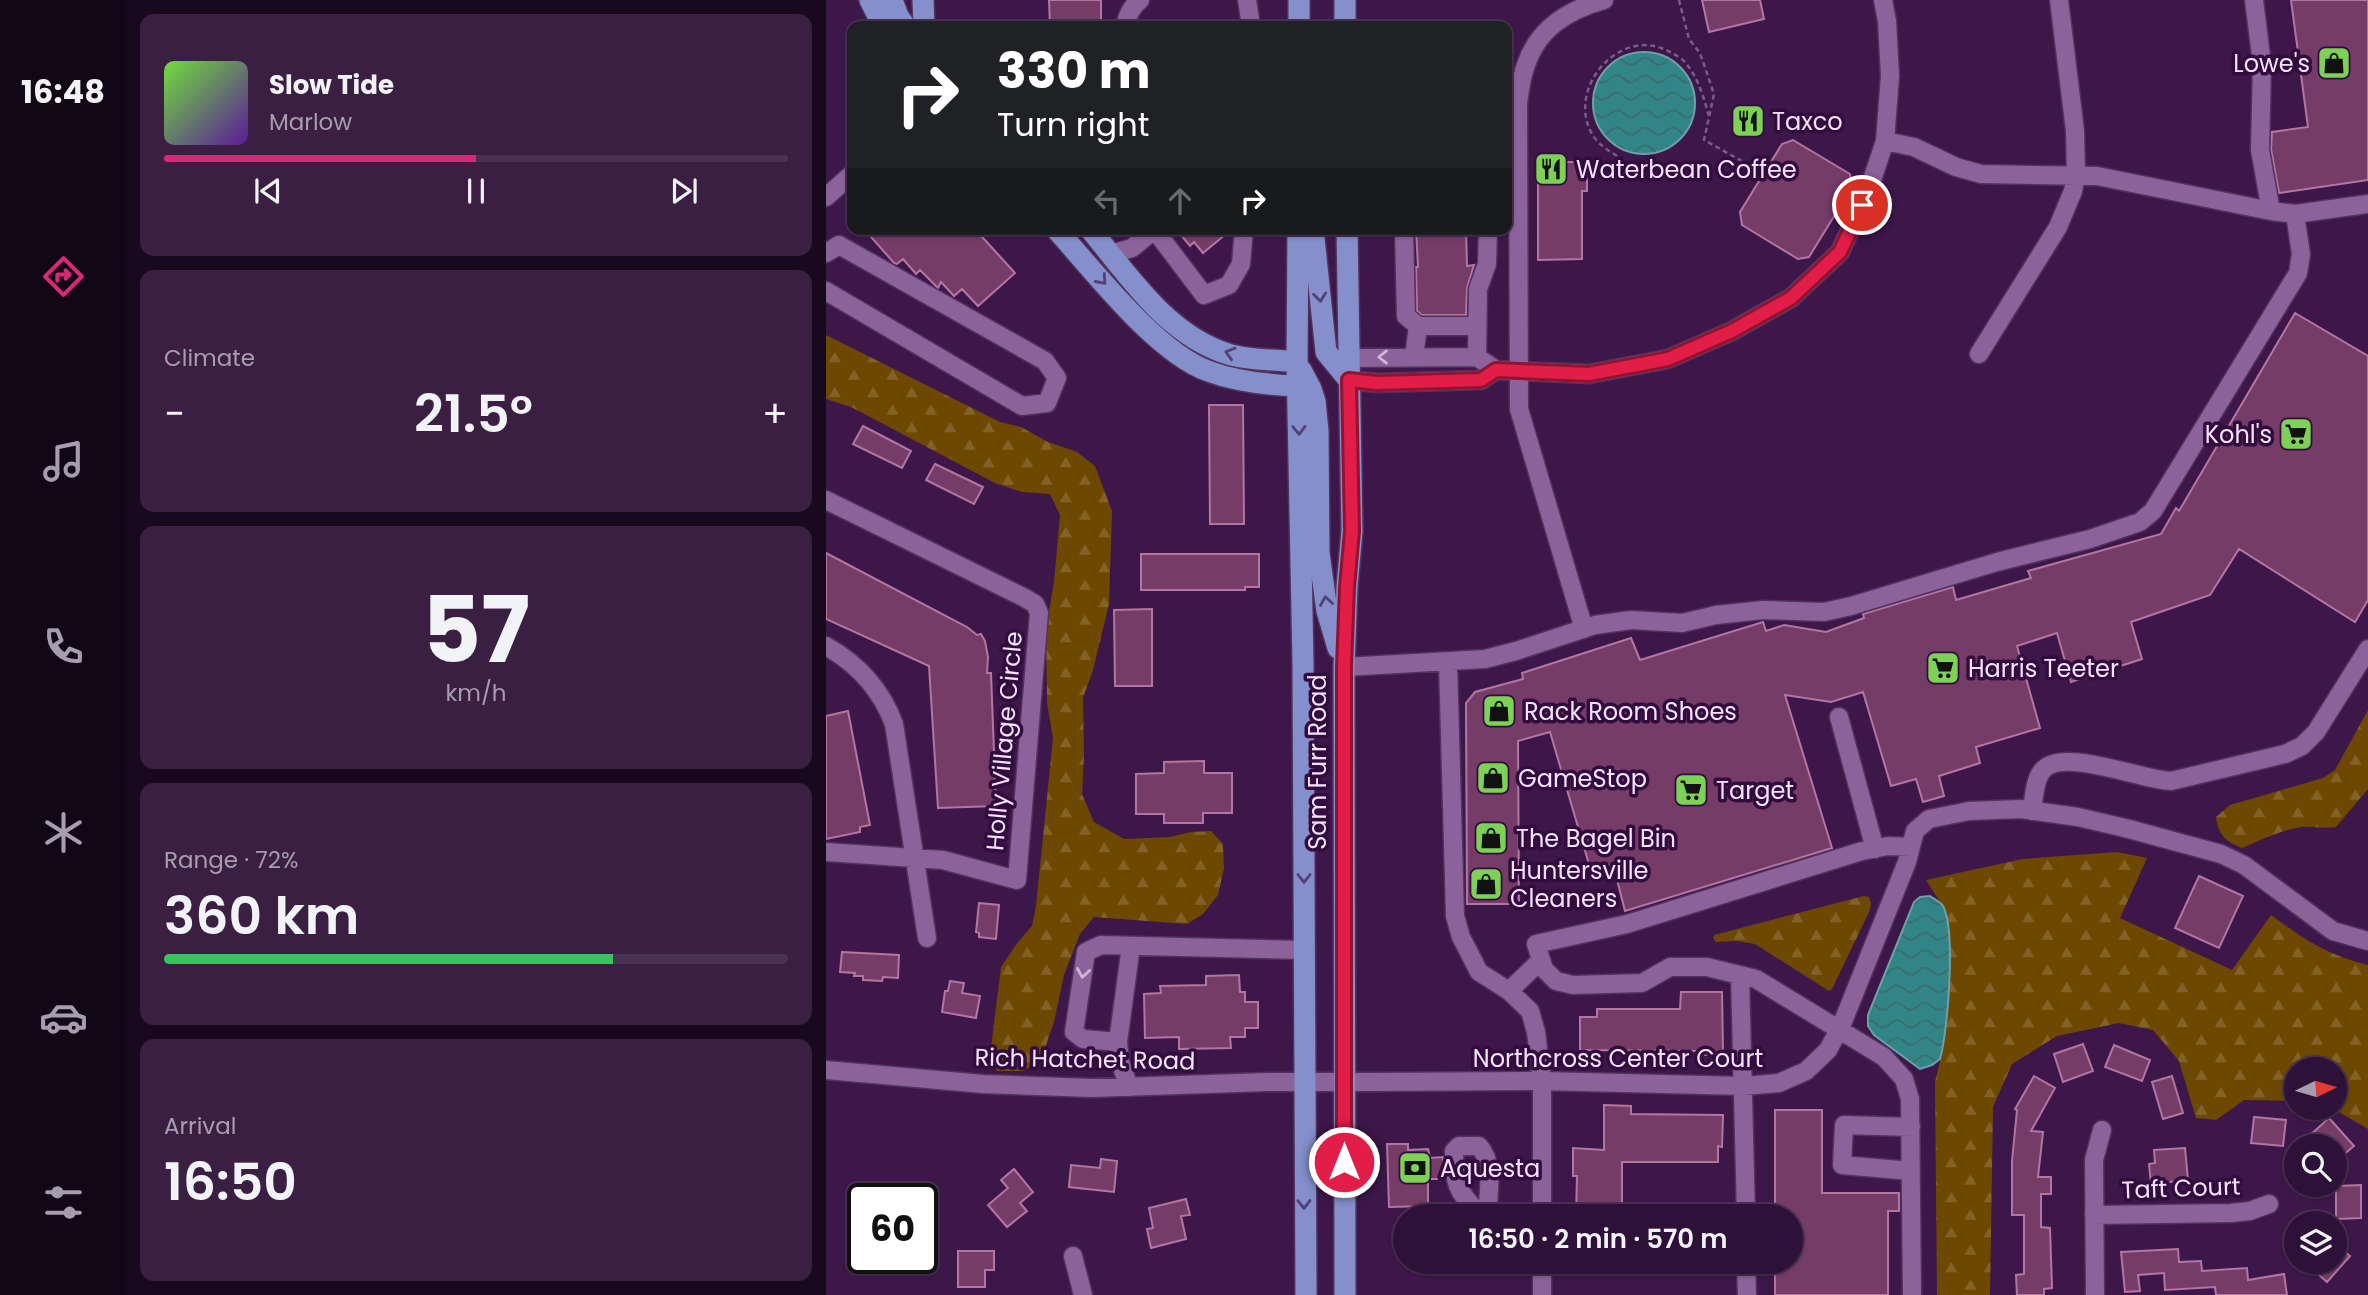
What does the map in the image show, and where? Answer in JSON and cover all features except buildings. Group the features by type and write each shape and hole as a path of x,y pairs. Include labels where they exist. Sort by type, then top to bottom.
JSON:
{"main road":[{"path":"870,0 880,21"},
{"path":"892,0 902,21"},
{"path":"923,0 924,21"},
{"path":"1299,0 1299,21"},
{"path":"1345,0 1345,21"},
{"path":"1061,235 1152,335 1181,356 1206,371 1229,378 1258,384 1298,386"},
{"path":"1095,235 1152,303 1179,328 1200,342 1227,354 1250,359 1297,362 1315,401 1318,431 1319,553 1327,611 1344,667"},
{"name":"Sam Furr Road","path":"1298,235 1306,1295"},
{"path":"1314,235 1326,352 1349,380"},
{"name":"Sam Furr Road","path":"1345,1295 1344,667 1352,531 1347,235"}],"street":[{"path":"1126,21 1140,0"},
{"path":"1247,0 1250,21"},
{"path":"1584,629 1522,421 1517,393 1518,263 1512,191 1518,103 1525,65 1539,38 1560,17 1604,0"},
{"path":"1349,380 1377,383 1481,380 1496,370 1589,374 1668,359 1732,331 1791,298 1840,252 1869,190 1885,141 1890,76 1887,20 1883,0"},
{"path":"1979,354 2058,227 2071,199 2076,175 2075,131 2059,0"},
{"path":"2254,0 2262,64 2260,150 2271,211"},
{"path":"1885,141 1914,147 1956,167 1981,174 2097,176 2295,214 2368,204"},
{"path":"826,197 847,178"},
{"path":"1344,667 1485,659 1516,652 1584,629 1631,620 1682,622 1763,610 1824,612 1997,562 2090,539 2140,522 2153,511 2298,273 2301,254 2295,214"},
{"path":"1111,254 1132,248 1148,235"},
{"path":"1158,235 1204,295 1229,285 1241,264 1243,235"},
{"path":"1477,357 1478,289 1487,264 1488,235"},
{"path":"1404,236 1406,316 1418,326 1477,326"},
{"path":"826,253 839,246 1045,361 1057,378 1047,403 1022,406 826,290"},
{"path":"1487,264 1518,263"},
{"path":"1414,357 1418,326"},
{"path":"1349,358 1477,357 1496,370"},
{"name":"Holly Village Circle","path":"826,500 1035,604 1039,613 1017,880 943,860 826,852"},
{"path":"826,646 860,670 871,681 889,709 898,739 926,938"},
{"path":"2032,811 2038,777 2044,769 2055,763 2090,763 2154,780 2171,781 2285,754 2302,746 2316,732 2368,649"},
{"path":"1448,662 1455,916 1461,937 1479,972 1509,991 1530,1011 1536,1032 1542,1081 1542,1204"},
{"path":"1839,717 1875,849"},
{"name":"Northcross Center Court","path":"1344,1082 1542,1081 1744,1086 1779,1083 1806,1071 1828,1050 1839,1030 1907,862 1915,831 1929,819 1969,811 2021,809 2078,817 2221,854 2244,865 2333,931 2368,941"},
{"path":"1911,847 1888,846 1875,849 1627,924 1536,944 1544,969 1556,981 1573,985 1642,983 1670,967 1707,968 1756,979 1884,1057 1904,1079 1910,1099 1912,1295"},
{"path":"1118,1042 1083,1039 1074,1032 1086,952 1101,945 1304,950"},
{"path":"1129,1087 1118,1042 1131,946"},
{"path":"1509,991 1541,960"},
{"path":"1740,975 1746,1204"},
{"name":"Rich Hatchet Road","path":"826,1070 984,1084 1091,1088 1344,1082"},
{"path":"1910,1127 1844,1125 1842,1165 1911,1171"},
{"path":"2095,1295 2094,1160 2102,1130"},
{"path":"1471,1204 1455,1181 1454,1151 1459,1146 1479,1146 1485,1153 1489,1165 1487,1204"},
{"name":"Taft Court","path":"2094,1215 2231,1213 2269,1205"},
{"path":"1073,1256 1083,1295"},
{"path":"1542,1274 1542,1295"},
{"path":"1746,1274 1747,1295"}],"path":[{"path":"1679,0 1689,38 1700,53 1714,94 1704,140 1749,165"},
{"path":"1617,156 1600,145 1589,130 1585,110 1588,91 1598,69 1616,52 1637,44 1656,45 1672,53 1688,65 1703,95 1709,116"}],"green space":[{"path":"826,335 1000,422 1021,427 1048,442 1077,452 1095,466 1112,511 1109,604 1093,670 1083,698 1082,794 1094,822 1124,839 1170,837 1211,831 1223,844 1224,868 1218,895 1203,914 1187,924 1094,917 1080,934 1064,975 1054,1022 1041,1060 1023,1071 997,1071 990,1056 1001,967 1032,926 1036,906 1053,738 1047,703 1046,629 1054,582 1060,515 1050,494 1022,492 995,483 851,407 826,399"},
{"path":"2368,710 2368,789 2336,827 2294,828 2242,848 2224,837 2216,817 2230,805 2323,778 2335,770"},
{"path":"2117,852 2147,858 2120,918 2232,970 2271,915 2317,946 2368,965 2368,1129 2347,1117 2347,1057 2284,1057 2284,1101 2244,1100 2216,1120 2196,1118 2179,1061 2153,1030 2119,1023 2057,1036 2012,1064 1993,1107 1990,1295 1937,1295 1935,1082 1943,1049 1949,930 1942,905 1926,880 2023,859"},
{"path":"1864,896 1869,897 1870,910 1829,991 1755,944 1716,942 1713,938 1714,935"}],"water":[{"path":"1644,52 1663,56 1680,67 1691,84 1695,103 1691,122 1680,139 1663,150 1644,154 1625,150 1608,139 1597,122 1593,103 1597,84 1608,67 1625,56"},
{"path":"1930,896 1942,905 1947,918 1949,981 1946,1027 1940,1059 1920,1069 1874,1035 1868,1026 1868,1015 1914,902 1920,897"}],"place":[{"name":"Lowe's","path":"2334,63"},
{"name":"Taxco","path":"1748,121"},
{"name":"Waterbean Coffee","path":"1551,169"},
{"name":"Kohl's","path":"2296,434"},
{"name":"Harris Teeter","path":"1943,668"},
{"name":"Rack Room Shoes","path":"1499,711"},
{"name":"GameStop","path":"1493,778"},
{"name":"Target","path":"1691,790"},
{"name":"The Bagel Bin","path":"1491,838"},
{"name":"Huntersville Cleaners","path":"1486,884"},
{"name":"Aquesta","path":"1415,1168"}],"route":[{"path":"1344,1162 1344,667 1352,531 1349,380 1377,383 1481,380 1496,370 1589,374 1668,359 1732,331 1791,298 1840,252 1862,205"}]}
